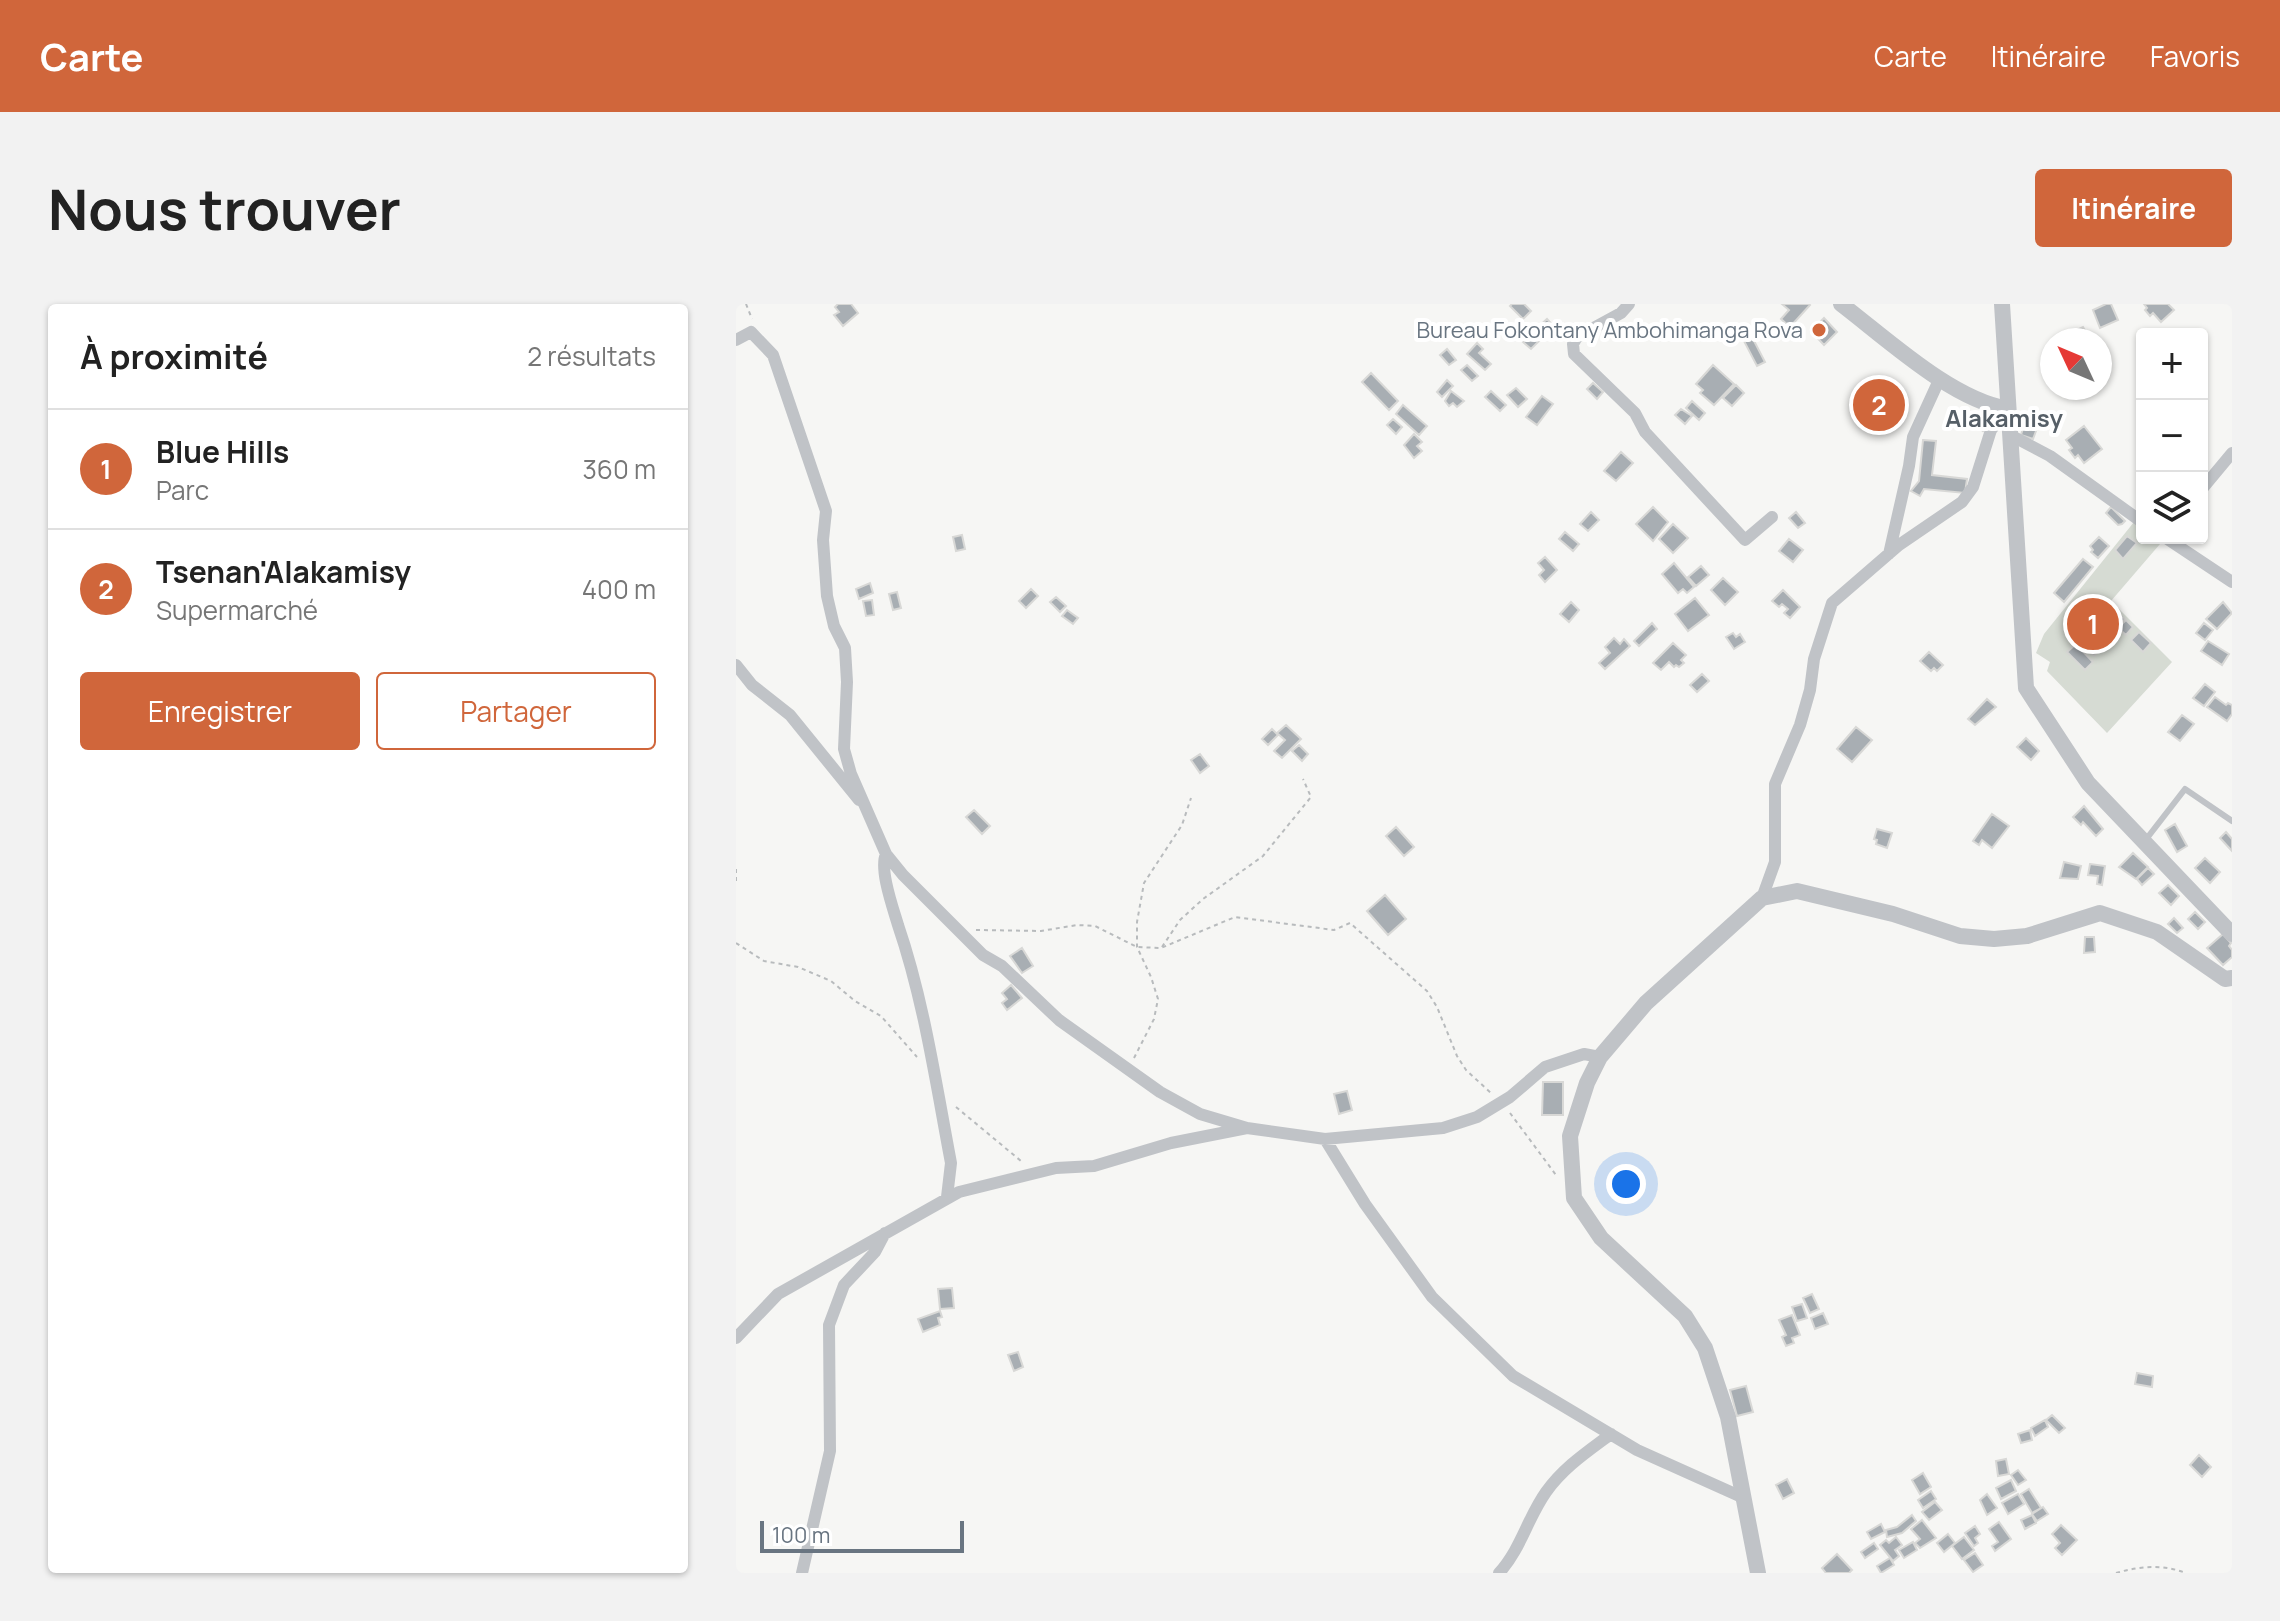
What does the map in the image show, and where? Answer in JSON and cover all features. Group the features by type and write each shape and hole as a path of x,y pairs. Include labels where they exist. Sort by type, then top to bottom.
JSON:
{"street":[{"path":"1629,304 1621,313 1577,337 1573,344 1574,354 1635,413 1645,432 1745,540 1772,517"},
{"path":"1841,304 1968,397 1989,406 2008,409"},
{"path":"2002,304 2026,688 2088,783 2232,934"},
{"path":"736,340 751,332 773,355 826,511 823,540 827,596 834,626 845,648 844,749 851,774 886,854 983,955 1002,966 1059,1020 1160,1092 1200,1114 1247,1128 1325,1139 1443,1128 1477,1117 1545,1067 1584,1054 1600,1057"},
{"path":"1889,554 1913,437 1940,378"},
{"path":"1758,1573 1728,1417 1705,1348 1685,1316 1601,1238 1574,1198 1570,1136 1587,1083 1600,1057 1646,1003 1762,898 1775,862 1775,784 1800,725 1810,690 1814,659 1832,603 1889,554 1962,502 1973,487 1991,430 2008,409"},
{"path":"2012,436 2050,456 2136,518"},
{"path":"2208,482 2232,453"},
{"path":"2175,544 2232,582"},
{"path":"736,665 752,685 790,715 867,808"},
{"path":"886,854 883,861 891,903 911,961 951,1163 947,1197"},
{"path":"1762,898 1797,891 1893,914 1960,936 1994,939 2027,936 2100,913 2157,932 2225,979 2232,978"},
{"path":"736,1338 778,1294 947,1197 1056,1168 1094,1166 1171,1143 1247,1128"},
{"path":"1325,1139 1365,1204 1432,1297 1513,1376 1637,1450 1744,1498"},
{"path":"802,1573 830,1451 829,1325 844,1285 875,1252 885,1233"},
{"path":"1499,1573 1520,1546 1546,1493 1572,1461 1611,1434"}],"lane":[{"path":"2143,842 2185,789 2232,821"}],"path":[{"path":"1161,948 1180,920 1203,899 1263,856 1297,817 1311,797 1303,779"},
{"path":"1129,1070 1154,1019 1158,999 1137,947 1137,922 1144,883 1182,825 1191,798"},
{"path":"736,869 736,882"},
{"path":"961,932 989,929 1041,931 1077,925 1095,926 1137,947 1161,948 1235,917 1334,930 1350,923 1427,991 1466,1070 1501,1102 1556,1175"},
{"path":"736,943 764,961 798,967 831,981 855,1001 881,1016 922,1063"},
{"path":"955,1106 1022,1162"},
{"path":"2116,1573 2140,1566 2173,1568 2186,1573"}],"shaded area":[{"path":"2134,522 2136,544 2160,544 2111,601 2172,662 2107,733 2047,671 2050,662 2036,653 2044,634"}],"building":[{"path":"851,304 858,313 843,326 834,315 839,312 835,307"},
{"path":"1524,304 1531,311 1523,319 1510,306"},
{"path":"1782,304 1810,305 1790,327 1781,319 1789,310"},
{"path":"2111,304 2118,320 2100,328 2093,310"},
{"path":"2144,304 2168,304 2174,310 2161,322 2153,313 2150,316"},
{"path":"1824,318 1837,332 1824,345 1811,331"},
{"path":"1547,319 1558,331 1550,339 1538,327"},
{"path":"1536,328 1544,336 1531,349 1523,342"},
{"path":"1752,337 1765,362 1757,366 1744,341"},
{"path":"1477,343 1483,349 1479,353 1491,364 1485,370 1467,354"},
{"path":"1447,349 1456,360 1449,365 1440,355"},
{"path":"1467,365 1478,376 1472,381 1461,370"},
{"path":"1713,365 1734,384 1714,405 1700,393 1703,390 1696,384"},
{"path":"1371,373 1398,401 1389,410 1362,382"},
{"path":"1447,380 1453,386 1442,397 1437,392"},
{"path":"1593,383 1603,392 1597,399 1587,389"},
{"path":"1736,385 1744,393 1732,406 1723,398"},
{"path":"1516,388 1527,399 1518,407 1507,395"},
{"path":"1451,391 1464,401 1457,407 1453,403 1449,406 1445,401"},
{"path":"1491,391 1506,405 1500,411 1485,397"},
{"path":"1542,396 1553,404 1537,425 1526,417"},
{"path":"1692,401 1705,413 1699,420 1686,408"},
{"path":"1403,405 1427,426 1419,435 1396,414"},
{"path":"1681,409 1692,416 1685,424 1675,415"},
{"path":"1981,412 1992,420 1983,431 1973,423"},
{"path":"2020,417 2039,423 2033,439 2021,435 2023,428 2017,426"},
{"path":"1393,419 1402,427 1396,434 1387,425"},
{"path":"2084,426 2102,449 2084,463 2078,455 2075,458 2066,440"},
{"path":"1414,434 1422,442 1417,446 1422,451 1414,458 1404,445"},
{"path":"1923,440 1936,441 1932,475 1967,479 1965,493 1924,489 1920,496 1911,491 1919,481"},
{"path":"1621,452 1633,463 1616,481 1604,471"},
{"path":"1653,507 1668,522 1653,541 1636,524"},
{"path":"2111,507 2125,521 2122,524 2118,525 2106,513"},
{"path":"1591,512 1599,520 1588,531 1580,524"},
{"path":"1796,512 1805,523 1798,528 1789,518"},
{"path":"1673,524 1688,538 1673,553 1659,539"},
{"path":"1565,532 1579,544 1573,551 1559,539"},
{"path":"962,535 965,549 956,551 953,537"},
{"path":"2127,536 2136,542 2123,559 2115,550"},
{"path":"2099,537 2109,546 2098,558 2091,552 2090,546"},
{"path":"1789,539 1803,550 1793,562 1779,551"},
{"path":"1545,557 1557,570 1545,582 1539,575 1544,570 1538,563"},
{"path":"2083,559 2093,567 2064,602 2054,593"},
{"path":"1674,563 1694,587 1687,593 1683,589 1678,593 1662,574"},
{"path":"1701,566 1709,575 1696,586 1688,577"},
{"path":"1723,578 1738,592 1725,605 1711,590"},
{"path":"870,583 873,593 859,599 856,589"},
{"path":"1031,589 1038,596 1026,608 1019,601"},
{"path":"1783,590 1800,607 1790,618 1784,613 1788,609 1772,601"},
{"path":"897,592 901,608 893,610 889,594"},
{"path":"1056,597 1066,606 1060,612 1050,602"},
{"path":"1695,598 1709,615 1688,631 1675,614"},
{"path":"872,600 874,615 866,616 863,601"},
{"path":"1571,602 1579,610 1569,622 1560,614"},
{"path":"2223,602 2232,613 2217,629 2206,619"},
{"path":"2109,605 2125,619 2116,628 2099,616"},
{"path":"1067,610 1078,618 1073,624 1062,616"},
{"path":"2126,620 2133,627 2126,635 2118,628"},
{"path":"2081,621 2106,643 2094,656 2070,634"},
{"path":"1652,623 1657,629 1639,646 1634,641"},
{"path":"2204,623 2213,630 2205,640 2196,633"},
{"path":"2139,632 2151,643 2143,652 2131,640"},
{"path":"1733,633 1736,637 1740,634 1745,642 1734,649 1726,637"},
{"path":"1614,638 1620,644 1624,639 1630,646 1605,669 1599,663 1610,653 1605,647"},
{"path":"2208,641 2229,654 2222,665 2201,651"},
{"path":"1673,643 1686,655 1681,660 1684,663 1674,667 1669,662 1661,670 1653,663"},
{"path":"2076,644 2093,662 2085,670 2067,652"},
{"path":"1929,652 1943,665 1937,671 1934,668 1931,671 1920,661"},
{"path":"1702,674 1709,681 1697,692 1690,685"},
{"path":"2205,684 2215,692 2204,706 2193,698"},
{"path":"2215,697 2226,705 2232,705 2232,714 2227,721 2207,707"},
{"path":"1987,699 1996,707 1975,725 1968,719"},
{"path":"2182,715 2194,724 2180,741 2168,732"},
{"path":"1286,725 1301,739 1282,758 1274,751 1285,740 1277,733"},
{"path":"1856,727 1872,740 1852,762 1837,749"},
{"path":"1272,729 1278,735 1268,745 1262,739"},
{"path":"2026,738 2039,751 2031,760 2017,747"},
{"path":"1299,745 1308,754 1302,761 1292,751"},
{"path":"1200,754 1209,766 1200,773 1191,760"},
{"path":"2084,806 2103,829 2096,836 2083,822 2081,825 2073,817"},
{"path":"974,810 990,826 982,834 966,817"},
{"path":"1992,814 2009,826 1992,848 1982,840 1979,845 1973,841"},
{"path":"2175,824 2187,846 2177,852 2165,830"},
{"path":"1396,827 1414,847 1404,856 1386,836"},
{"path":"1877,829 1892,833 1887,848 1876,844"},
{"path":"2226,832 2232,839 2232,851 2220,838"},
{"path":"2133,853 2148,867 2136,879 2119,867"},
{"path":"2205,858 2220,872 2210,883 2195,868"},
{"path":"2064,862 2081,866 2078,879 2060,878"},
{"path":"2090,864 2105,866 2102,885 2097,884 2098,876 2088,875"},
{"path":"2148,868 2154,874 2142,885 2137,879"},
{"path":"2168,885 2179,896 2171,905 2159,893"},
{"path":"1385,895 1406,919 1388,935 1367,911"},
{"path":"2195,912 2205,922 2198,929 2188,919"},
{"path":"2174,918 2183,928 2177,933 2168,924"},
{"path":"2223,934 2231,943 2232,957 2223,965 2207,948"},
{"path":"2085,937 2094,937 2095,952 2084,953"},
{"path":"1022,948 1033,966 1022,973 1010,956"},
{"path":"1011,985 1022,998 1007,1010 1002,1003 1007,999 1002,993"},
{"path":"1543,1082 1563,1082 1563,1115 1542,1115"},
{"path":"1347,1091 1352,1110 1339,1114 1334,1094"},
{"path":"952,1288 954,1308 940,1309 938,1289"},
{"path":"1812,1294 1819,1309 1810,1313 1803,1298"},
{"path":"1802,1304 1807,1318 1797,1321 1792,1307"},
{"path":"940,1311 940,1325 923,1332 918,1319"},
{"path":"1823,1313 1828,1324 1815,1329 1811,1318"},
{"path":"1792,1315 1800,1335 1792,1338 1794,1343 1786,1346 1782,1337 1786,1335 1779,1320"},
{"path":"1018,1352 1023,1367 1014,1371 1008,1355"},
{"path":"2137,1373 2153,1376 2152,1387 2135,1384"},
{"path":"1746,1386 1753,1412 1737,1416 1730,1390"},
{"path":"2052,1415 2065,1428 2059,1433 2046,1420"},
{"path":"2045,1420 2048,1427 2035,1436 2031,1428"},
{"path":"2030,1430 2032,1440 2021,1443 2018,1434"},
{"path":"2199,1455 2211,1467 2202,1477 2190,1465"},
{"path":"2006,1459 2009,1474 1998,1476 1996,1461"},
{"path":"2018,1470 2026,1480 2018,1485 2011,1475"},
{"path":"1923,1473 1931,1487 1920,1494 1912,1480"},
{"path":"1787,1479 1794,1493 1783,1499 1776,1485"},
{"path":"2011,1480 2016,1491 2001,1499 1996,1488"},
{"path":"2029,1489 2041,1508 2032,1513 2021,1494"},
{"path":"1931,1491 1936,1499 1923,1508 1918,1500"},
{"path":"1987,1494 1997,1508 1987,1515 1980,1500"},
{"path":"2018,1494 2024,1504 2008,1514 2002,1503"},
{"path":"1935,1502 1942,1510 1929,1520 1922,1512"},
{"path":"2043,1507 2048,1514 2037,1521 2032,1514"},
{"path":"1912,1515 1916,1521 1902,1533 1887,1537 1886,1530 1897,1527"},
{"path":"2032,1515 2036,1523 2025,1529 2021,1520"},
{"path":"1922,1520 1936,1538 1920,1548 1915,1543 1920,1539 1911,1529"},
{"path":"1999,1522 2011,1539 1995,1551 1992,1546 1998,1542 1989,1529"},
{"path":"1881,1524 1885,1532 1871,1539 1867,1532"},
{"path":"2061,1525 2077,1540 2062,1555 2055,1548 2060,1543 2052,1534"},
{"path":"1975,1526 1980,1534 1975,1538 1978,1543 1974,1546 1965,1533"},
{"path":"1948,1534 1955,1543 1944,1552 1937,1543"},
{"path":"1896,1537 1902,1545 1895,1550 1899,1556 1893,1561 1880,1545"},
{"path":"1964,1537 1974,1550 1962,1559 1952,1546"},
{"path":"1913,1542 1917,1550 1904,1558 1899,1550"},
{"path":"1874,1543 1878,1549 1865,1558 1861,1552"},
{"path":"1975,1553 1983,1565 1973,1572 1964,1560"},
{"path":"1837,1554 1852,1570 1849,1573 1826,1573 1822,1568"},
{"path":"1890,1558 1894,1565 1881,1573 1877,1566"}],"place":[{"name":"Bureau Fokontany Ambohimanga Rova","path":"1819,330"},
{"name":"Tsenan'Alakamisy","path":"1879,405"},
{"name":"Blue Hills","path":"2093,624"}],"district":[{"name":"Alakamisy","path":"2004,419"}]}
